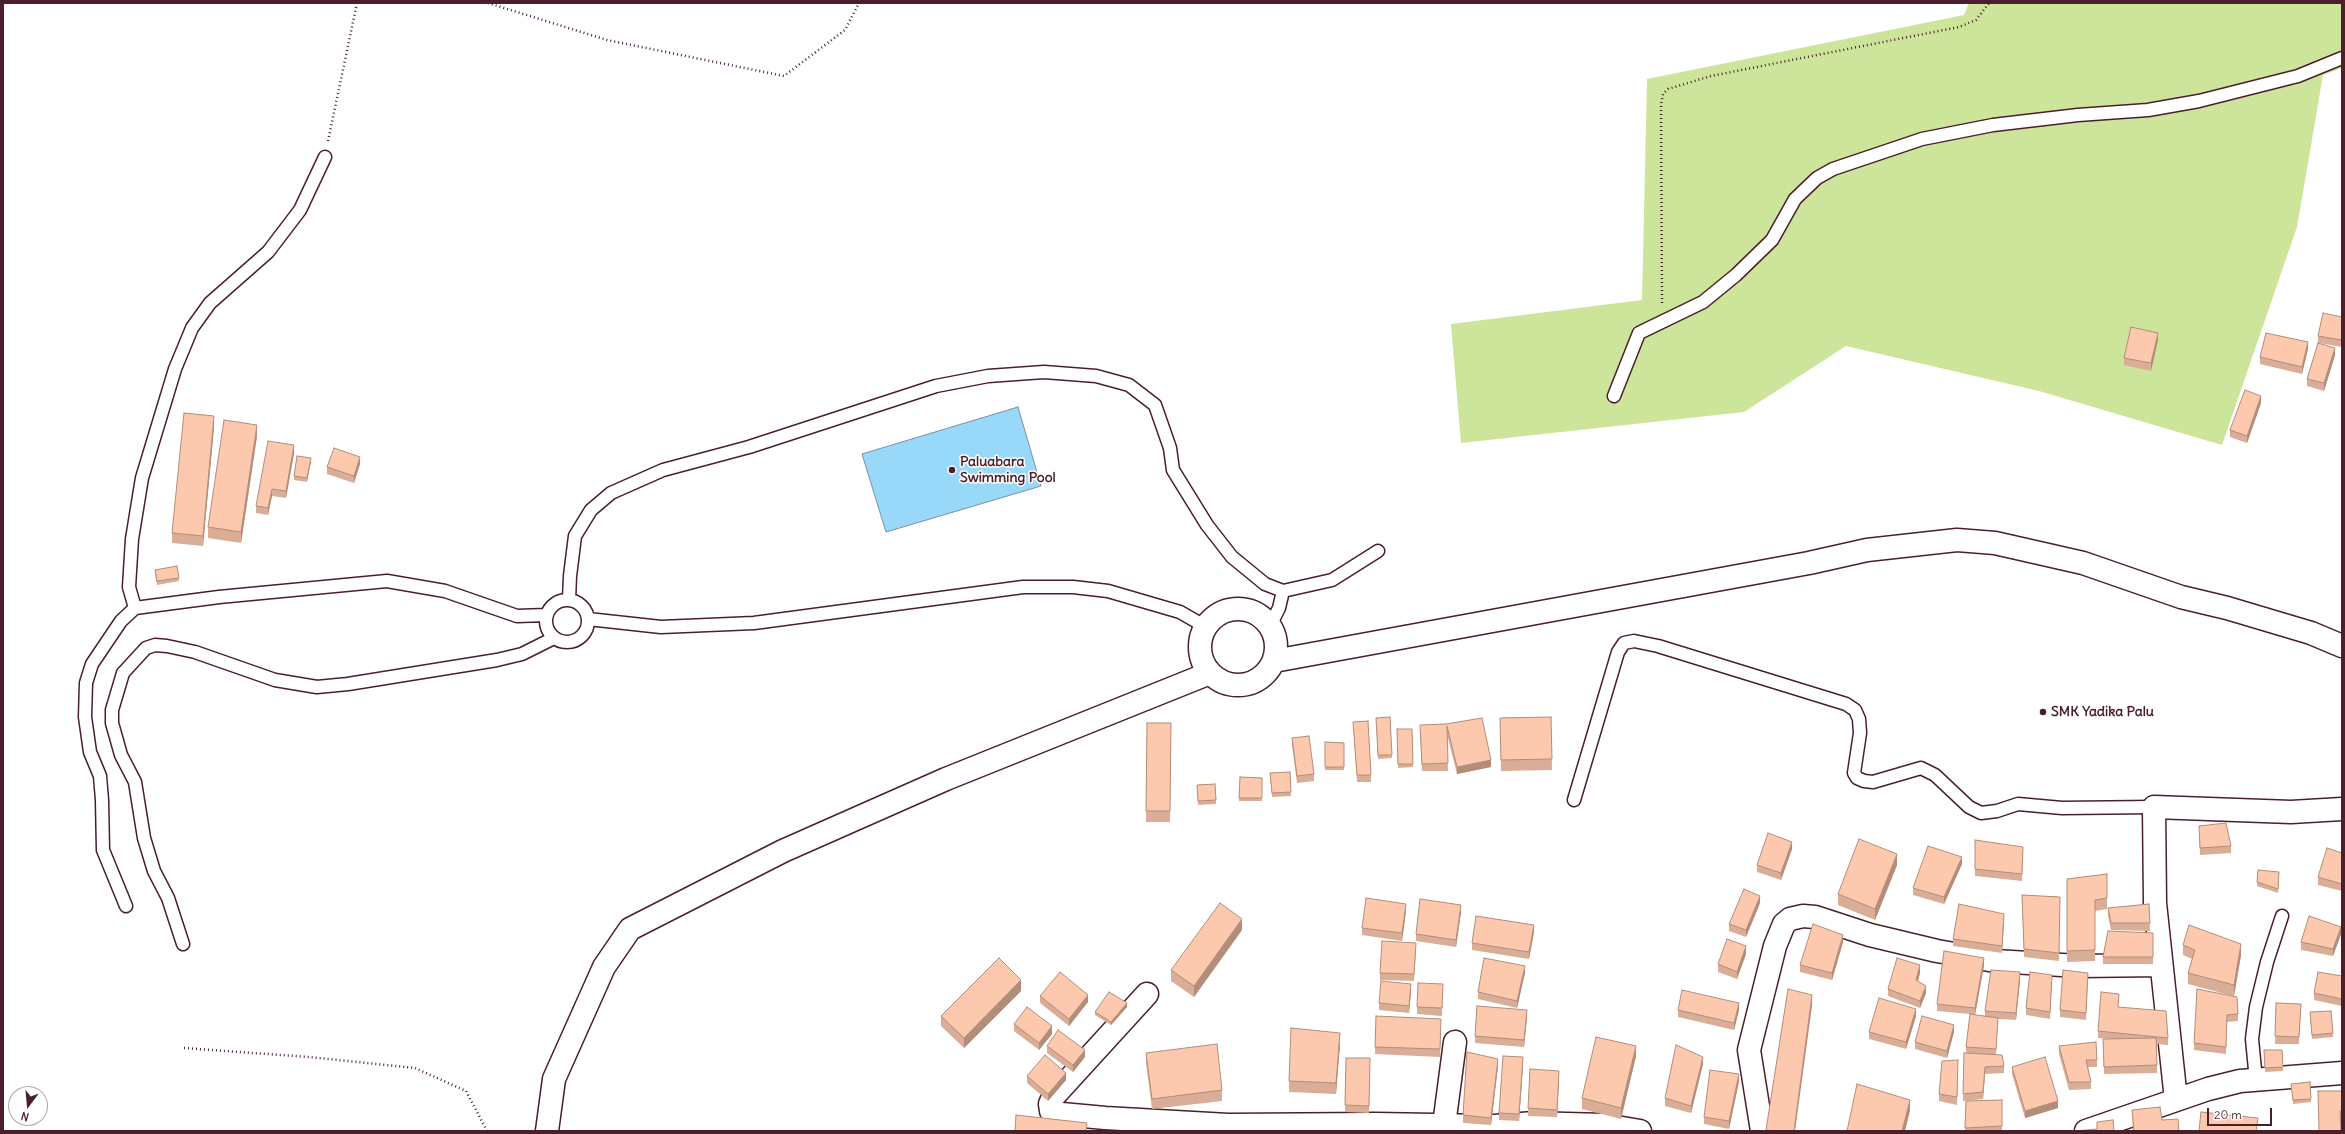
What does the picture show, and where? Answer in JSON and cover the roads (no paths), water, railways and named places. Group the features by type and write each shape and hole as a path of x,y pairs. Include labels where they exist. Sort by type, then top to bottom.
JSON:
{"street":[{"path":"1274,661 1809,563 1867,550 1957,540 1995,543 2083,563 2181,597 2227,608 2311,633 2342,646"},
{"path":"1235,610 1255,614 1270,626 1276,640 1274,661 1261,677 1242,685 1222,681 1210,673 1201,654 1201,640 1206,627 1215,617 1235,610"},
{"path":"547,1131 554,1079 604,967 630,929 783,851 946,779 1210,673"},
{"path":"2176,1100 2160,965 2155,903 2154,808 2291,812 2342,809"},
{"path":"1762,1131 1749,1050 1775,946 1784,924 1790,919 1803,916 1815,917 1870,935 1950,954 1995,961 2079,966 2160,965"},
{"path":"1147,994 1053,1097 1050,1109 1062,1114 1164,1126 1368,1124 1444,1125 1471,1128 1589,1124 1640,1131"},
{"path":"1444,1125 1455,1042"},
{"path":"2086,1131 2176,1100 2240,1081 2342,1073"}],"lane":[{"path":"1614,396 1639,333 1702,302 1736,275 1772,240 1795,199 1816,178 1833,169 1922,139 1986,127 2078,115 2148,110 2199,101 2298,76 2342,58"},
{"path":"135,608 129,587 132,540 142,478 175,368 192,328 210,303 268,252 300,210 325,157"},
{"path":"569,600 570,576 575,536 591,510 611,493 663,470 749,447 936,386 988,376 1044,372 1096,376 1129,385 1155,405 1170,448 1173,470 1207,525 1232,557 1265,584 1283,591 1332,580 1378,551"},
{"path":"126,906 102,850 102,800 100,776 90,752 85,717 86,683 92,664 121,621 135,608 219,597 387,581 445,591 517,616 546,616"},
{"path":"588,619 662,627 754,623 1023,587 1052,587 1108,591 1180,612 1206,627"},
{"path":"1270,626 1279,608 1283,591"},
{"path":"569,600 582,606 588,619 586,630 580,638 564,642 554,638 547,628 546,616 549,610 557,602 569,600"},
{"path":"183,944 168,898 154,871 144,838 135,782 121,755 112,723 112,710 123,674 146,648 155,645 195,652 275,680 318,687 348,684 497,660 522,654 554,638"},
{"path":"1574,800 1618,652 1624,644 1634,641 1846,704 1855,710 1859,719 1860,733 1854,773 1857,778 1864,781 1873,782 1921,768 1935,775 1969,807 1981,813 1997,811 2018,804 2062,808 2154,808"},
{"path":"2256,1080 2252,1039 2256,1007 2267,962 2282,916"}],"water":[{"name":"Paluabara Swimming Pool","path":"1018,407 1041,486 886,532 862,454"}],"place":[{"name":"Paluabara Swimming Pool","path":"952,470"},
{"name":"SMK Yadika Palu","path":"2043,712"}]}
